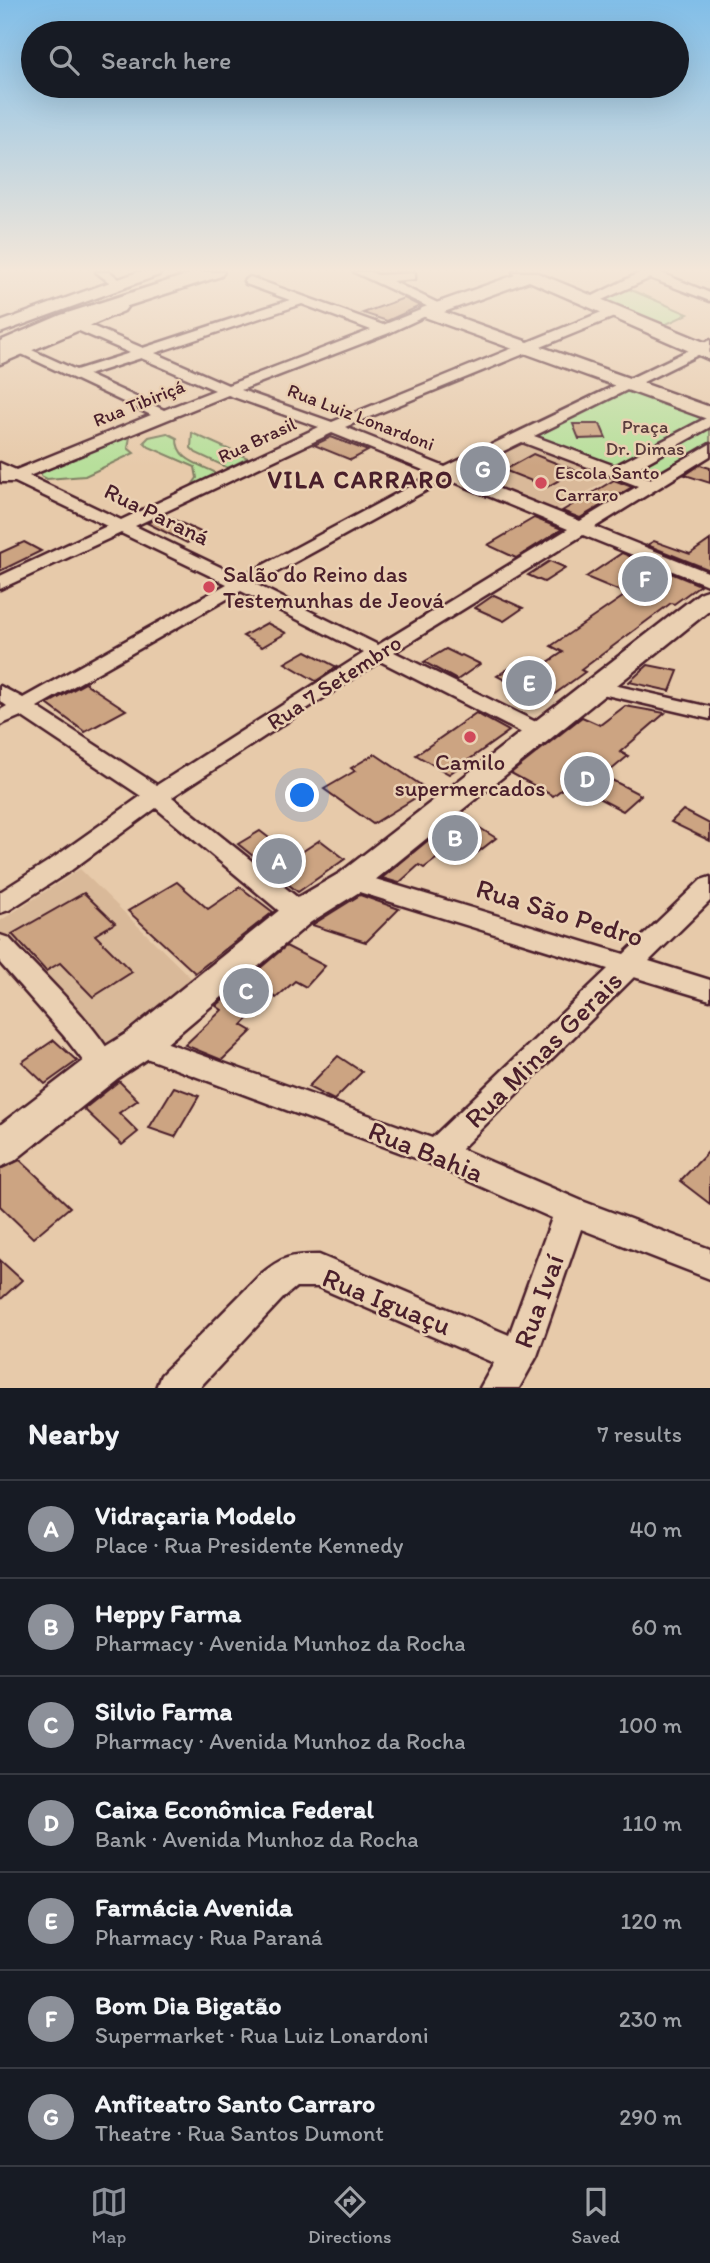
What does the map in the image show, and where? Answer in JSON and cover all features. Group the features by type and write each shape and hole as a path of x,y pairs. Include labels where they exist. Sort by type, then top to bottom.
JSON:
{"highway":[{"path":"9,349 33,337"}],"main road":[{"path":"0,358 9,349 41,337"},
{"path":"497,337 710,414"},
{"path":"677,337 708,349"},
{"path":"0,1149 104,1067 140,1044 299,913 352,881 708,595"}],"street":[{"name":"Rua Luiz Lonardoni","path":"106,337 230,390 580,528 708,595"},
{"path":"75,375 193,337"},
{"name":"Rua Tibiriçá","path":"5,475 367,337"},
{"name":"Rua Brasil","path":"0,583 332,428 551,337"},
{"path":"9,349 164,415"},
{"path":"0,719 446,473 626,385 708,349"},
{"path":"617,472 710,421"},
{"path":"520,436 650,485"},
{"name":"Rua 7 Setembro","path":"0,904 61,865 157,796 380,652 710,449"},
{"name":"Rua Paraná","path":"5,475 122,526 538,732"},
{"path":"596,687 710,713"},
{"path":"0,692 24,705 86,751 157,796 299,913"},
{"name":"Rua São Pedro","path":"352,881 710,990"},
{"name":"Rua Minas Gerais","path":"437,1153 710,886"},
{"path":"0,945 74,1028 104,1067"},
{"name":"Rua Bahia","path":"140,1044 437,1153 570,1211 710,1264"},
{"name":"Rua Ivaí","path":"498,1388 519,1356 570,1211"},
{"name":"Rua Iguaçu","path":"174,1388 272,1286 290,1271 319,1271 519,1356"}],"shaded area":[{"name":"Escola Santo Carraro","path":"520,438 616,475 551,513 453,472"},
{"path":"80,869 194,981 100,1048 0,938 0,921"}],"green space":[{"name":"Praça Dr. Dimas","path":"628,388 710,416 710,446 649,481 531,435"},
{"path":"167,433 177,438 184,456 214,472 214,479 189,489 197,478 195,467 149,447 144,442 149,437"},
{"path":"192,433 248,458 228,468 196,453 191,448"},
{"path":"125,435 130,437 128,448 134,453 85,476 47,479 41,476 41,473"}],"building":[{"path":"573,424 600,424 606,438 579,439"},
{"path":"331,437 368,451 351,460 314,445"},
{"path":"533,454 576,471 547,487 504,470"},
{"path":"700,465 710,468 710,483 685,475"},
{"path":"614,480 632,487 580,518 562,511"},
{"path":"164,515 205,534 187,543 147,523"},
{"path":"534,518 562,529 516,558 488,545"},
{"path":"710,540 710,570 647,545 654,541 690,554"},
{"path":"24,542 41,551 0,571 0,553"},
{"path":"622,553 700,585 674,604 671,603 581,670 585,672 545,701 497,676 513,666 530,674 563,652 551,646 627,594 586,577"},
{"path":"550,561 566,568 544,582 528,575"},
{"path":"494,595 523,608 504,621 475,608"},
{"path":"267,623 286,633 262,647 243,636"},
{"path":"446,649 480,664 457,680 424,662"},
{"path":"306,651 337,667 316,681 285,663"},
{"path":"648,665 678,671 670,691 629,682"},
{"path":"85,683 126,710 85,732 47,704"},
{"path":"625,706 665,713 620,752 628,756 604,776 641,795 623,811 570,783 553,796 511,773 582,717 600,725"},
{"name":"Camilo supermercados","path":"476,713 509,731 449,774 416,755"},
{"path":"375,754 428,790 373,824 324,789 355,771 351,768"},
{"path":"683,810 710,824 710,841 671,822"},
{"path":"459,815 496,838 473,856 469,854 455,865 440,856 424,868 419,865 399,883 382,878"},
{"path":"260,831 294,857 320,840 345,859 298,892 238,844"},
{"path":"177,882 208,909 240,887 273,912 195,973 128,911"},
{"path":"84,893 115,923 95,935 132,972 93,997 60,963 46,971 12,934"},
{"path":"360,895 399,909 366,942 312,925"},
{"path":"286,946 325,966 306,987 295,981 276,998 273,996 264,1003 242,1025 252,1031 222,1060 185,1045 222,1010 216,1006"},
{"path":"54,1040 77,1061 45,1084 22,1062"},
{"path":"338,1056 362,1072 334,1100 308,1087"},
{"path":"119,1081 138,1100 119,1113 138,1132 122,1145 84,1109"},
{"path":"174,1087 199,1096 175,1137 149,1128"},
{"path":"710,1150 710,1204 680,1181"},
{"path":"20,1160 70,1207 33,1238 0,1206 0,1169"},
{"path":"0,1260 22,1280 0,1300"}],"place":[{"name":"Anfiteatro Santo Carraro","path":"483,469"},
{"name":"Escola Santo Carraro","path":"541,483"},
{"name":"Bom Dia Bigatão","path":"645,579"},
{"name":"Salão do Reino das Testemunhas de Jeová","path":"209,587"},
{"name":"Farmácia Avenida","path":"529,683"},
{"name":"Camilo supermercados","path":"470,737"},
{"name":"Caixa Econômica Federal","path":"587,779"},
{"name":"Heppy Farma","path":"455,838"},
{"name":"Vidraçaria Modelo","path":"279,861"},
{"name":"Silvio Farma","path":"246,991"}],"district":[{"name":"VILA CARRARO","path":"361,479"}]}
